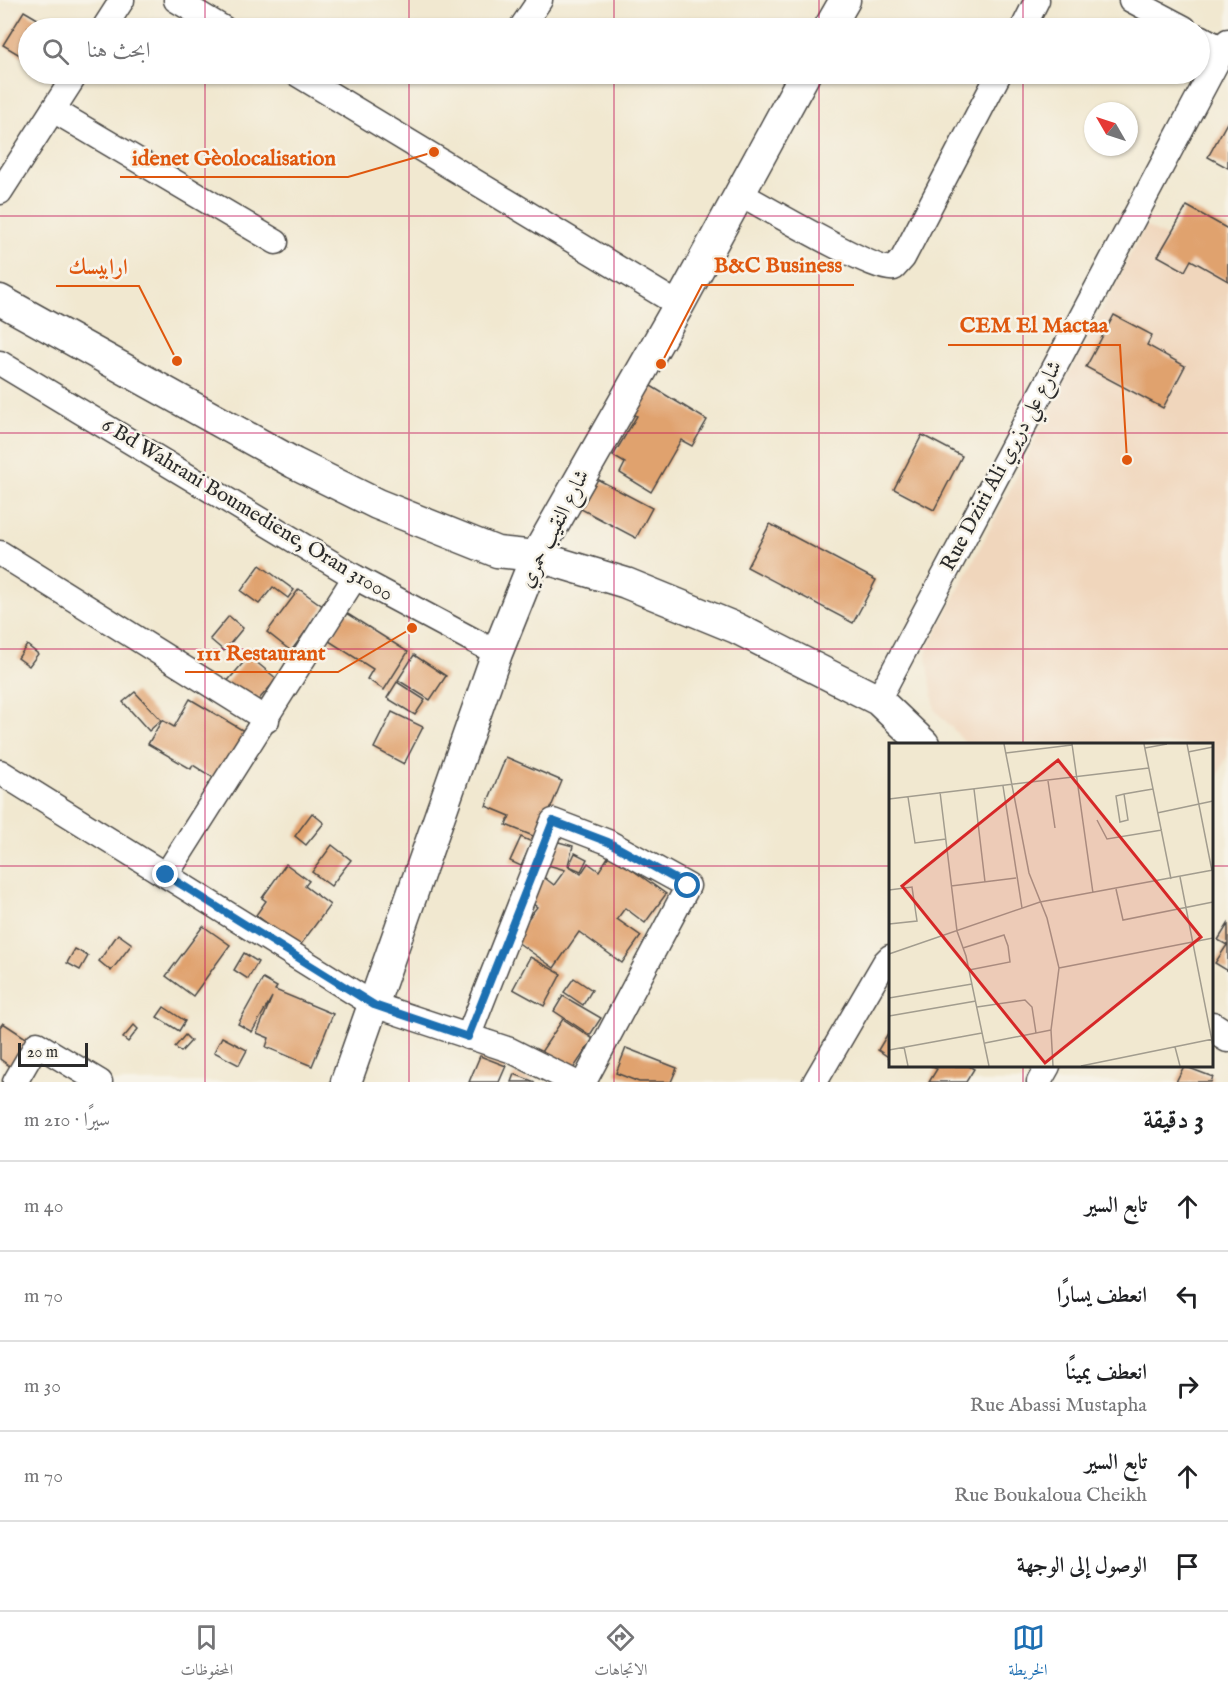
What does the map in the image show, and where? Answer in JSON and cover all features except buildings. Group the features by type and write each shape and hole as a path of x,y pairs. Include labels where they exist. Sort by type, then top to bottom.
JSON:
{"main road":[{"path":"835,18 845,0"},
{"name":"شارع النقيب حمري","path":"346,1082 497,653 536,556 679,305 799,84"},
{"path":"0,300 294,463 377,504 497,552 536,556 626,583 736,628 878,700 923,743"},
{"path":"1213,1028 1228,1037"}],"street":[{"path":"111,18 122,0"},
{"path":"176,0 206,18"},
{"path":"528,18 540,0"},
{"path":"1028,18 1037,0"},
{"path":"1131,0 1165,18"},
{"path":"1210,41 1226,47"},
{"name":"Rue Dziri Ali شارع علي دزيري","path":"1210,77 1226,47"},
{"path":"0,192 70,84"},
{"path":"314,84 679,305"},
{"path":"739,193 849,252 881,267 894,268 903,258 994,84"},
{"name":"Rue Dziri Ali شارع علي دزيري","path":"878,700 1206,84"},
{"path":"53,110 276,242"},
{"name":"6 Bd Wahrani Boumediene, Oran 31000","path":"0,363 355,577 497,653"},
{"path":"0,553 267,720"},
{"path":"166,875 267,720 355,577"},
{"path":"0,772 374,1005 510,1050 574,1082"},
{"path":"468,1037 553,821 608,842 688,886 584,1082"},
{"path":"815,1082 889,959"},
{"path":"15,1082 38,1044 100,1082"},
{"path":"1039,1082 1047,1067"}],"shaded area":[{"path":"1145,226 1228,268 1228,755 1213,785 1213,743 966,743 935,710 926,653"}],"place":[{"name":"idenet Gèolocalisation","path":"434,152"},
{"name":"ارابيسك","path":"177,361"},
{"name":"B&C Business","path":"661,364"},
{"name":"CEM El Mactaa","path":"1127,460"},
{"name":"111 Restaurant","path":"412,628"}],"route":[{"path":"166,875 374,1005 468,1037 553,821 608,842 688,886"}]}
